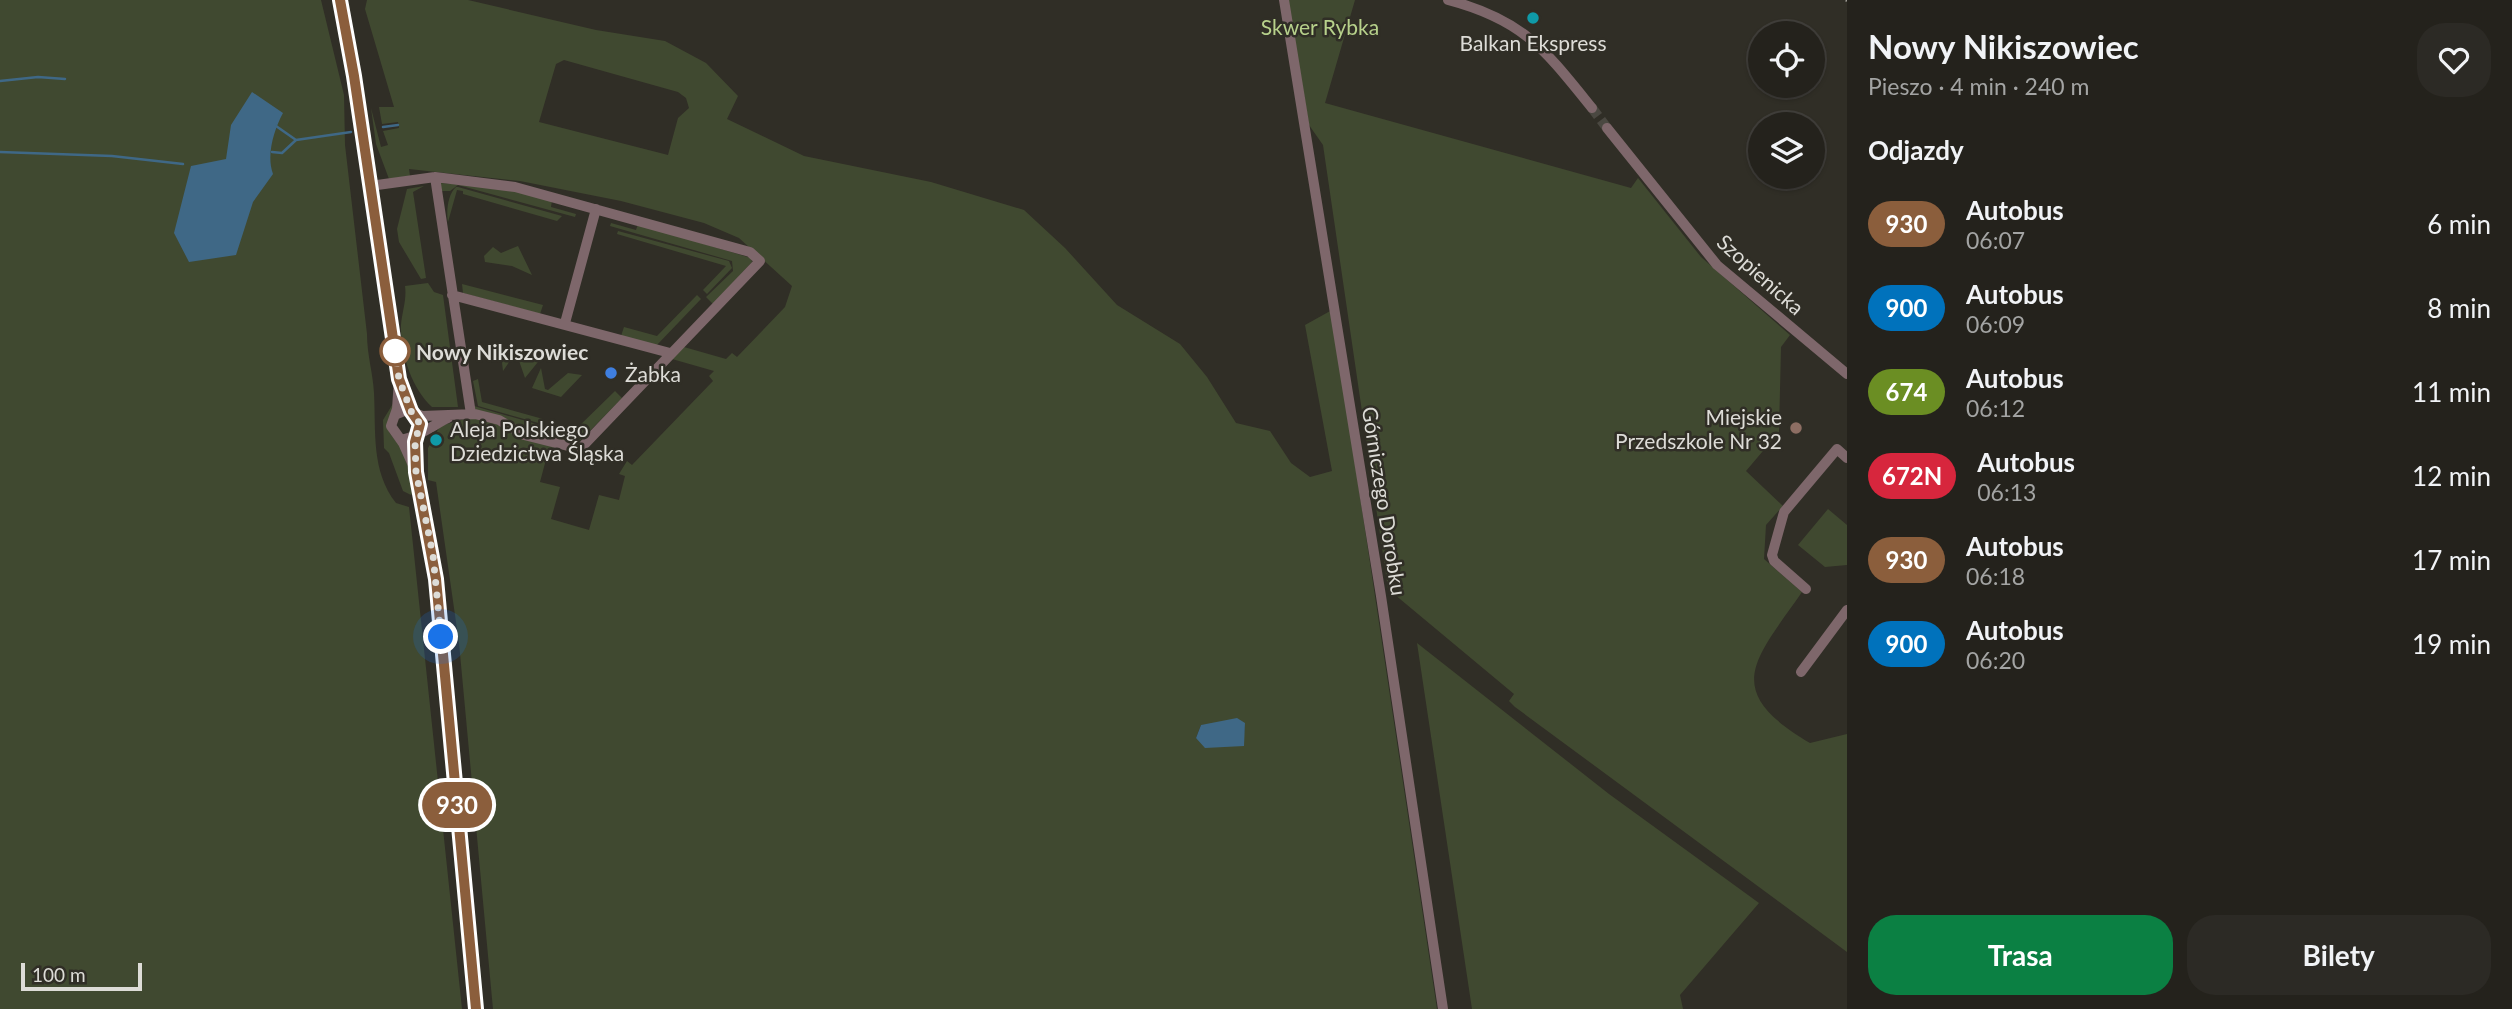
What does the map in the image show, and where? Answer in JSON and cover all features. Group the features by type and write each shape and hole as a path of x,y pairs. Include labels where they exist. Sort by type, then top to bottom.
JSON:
{"street":[{"path":"340,0 399,379 420,424 416,472 436,579 475,1009"},
{"name":"Górniczego Dorobku","path":"1284,0 1379,582 1443,1009"},
{"path":"1448,0 1488,12 1521,30 1547,52 1592,108"},
{"name":"Szopienicka","path":"1607,128 1717,265 1847,374"},
{"path":"370,186 435,177 515,187 750,252 760,261 580,449 524,435 499,421 471,414 451,417 413,413 395,415"},
{"path":"435,177 471,414"},
{"path":"565,323 596,209"},
{"path":"452,295 670,352"},
{"path":"399,379 391,430 400,439 416,472"},
{"path":"400,439 418,434 451,417"},
{"path":"1807,589 1774,561 1772,555 1784,512 1837,449 1847,458"},
{"path":"1801,671 1847,610"}],"green space":[{"path":"0,0 321,0 344,95 345,145 373,386 376,451 388,491 396,503 409,507 462,1009 0,1009"},
{"path":"367,0 468,0 596,30 665,41 706,63 738,96 727,119 804,156 931,182 1024,210 1065,248 1117,305 1180,344 1207,377 1236,423 1270,431 1291,463 1310,477 1332,471 1305,325 1332,310 1437,1009 493,1009 459,643 436,482 428,480 428,448 440,426 472,417 495,423 553,447 555,453 548,452 540,482 560,487 551,519 589,530 599,495 619,500 625,476 619,474 627,461 632,465 713,381 709,376 714,371 672,359 684,347 726,359 732,353 737,357 785,307 792,286 739,238 704,223 621,201 520,181 409,169 410,176 389,179 376,144 371,108 381,147 388,145 383,131 399,128 398,122 382,124 379,107 394,107 365,9","holes":["564,60 678,92 686,98 689,108 678,118 668,155 539,122 556,64","1245,723 1243,746 1196,738 1201,725"]},
{"name":"Skwer Rybka","path":"1288,0 1355,0 1325,103 1631,188 1638,178 1701,257 1790,335 1781,347 1779,432 1746,471 1783,506 1766,525 1764,559 1802,592 1760,656 1755,673 1756,690 1764,707 1782,724 1810,743 1847,734 1847,952 1515,707 1509,701 1514,694 1388,589 1323,145 1309,125"},
{"path":"441,183 509,189 552,200 551,207 576,214 575,217 458,185 450,191 440,191"},
{"path":"424,186 413,192 426,278 421,279 399,242 397,229 407,189"},
{"path":"456,187 562,216 557,221 457,190 448,222 448,203"},
{"path":"611,223 636,230 638,224 751,258 752,262 713,304 706,297 733,271 732,261 610,226"},
{"path":"618,231 729,261 732,268 707,294 703,290 726,266 617,234"},
{"path":"518,246 532,275 512,266 485,262 484,256 493,247 501,253"},
{"path":"428,283 434,292 443,295 458,407 432,407 413,381 405,359 401,325 405,286"},
{"path":"462,284 543,305 540,314 463,293"},
{"path":"697,295 701,299 656,346 621,336 624,327 657,336"},
{"path":"500,346 542,357 525,378 516,352 503,371"},
{"path":"541,368 545,389 548,390 568,373 582,375 561,397 532,388"},
{"path":"478,379 482,402 543,419 542,424 478,406 473,381"},
{"path":"615,391 622,398 577,444 519,430 474,409 474,406 571,434"},
{"path":"394,402 389,432 404,452 415,491 411,495 403,491 389,453 384,448 383,420"},
{"path":"1828,509 1847,525 1847,565 1825,567 1798,545"},
{"path":"1417,643 1609,794 1759,903 1680,995 1683,1009 1472,1009"}],"water":[{"path":"252,92 283,113 272,143 270,159 273,174 253,202 236,255 189,262 174,233 191,166 226,159 231,125"},
{"path":"1237,718 1245,723 1244,746 1205,748 1196,738 1201,725"}],"waterway":[{"path":"0,81 38,77 65,79"},
{"path":"383,127 398,125"},
{"path":"276,126 296,140"},
{"path":"272,152 282,153 296,140 351,132"},
{"path":"0,152 112,156 183,164"}],"tunnel":[{"path":"1592,108 1607,128"}],"bus line":[{"name":"930","path":"340,0 354,76 399,379 411,411 418,417 420,424 415,442 416,472 436,579 476,1009"}],"place":[{"name":"Balkan Ekspress","path":"1533,18"},
{"name":"Nowy Nikiszowiec","path":"395,351"},
{"name":"Żabka","path":"611,373"},
{"name":"Miejskie Przedszkole Nr 32","path":"1796,428"},
{"name":"Aleja Polskiego Dziedzictwa Śląska","path":"436,440"}],"route":[{"path":"395,351 399,379 411,411 418,417 420,424 415,442 416,472 433,555 441,637"}]}
